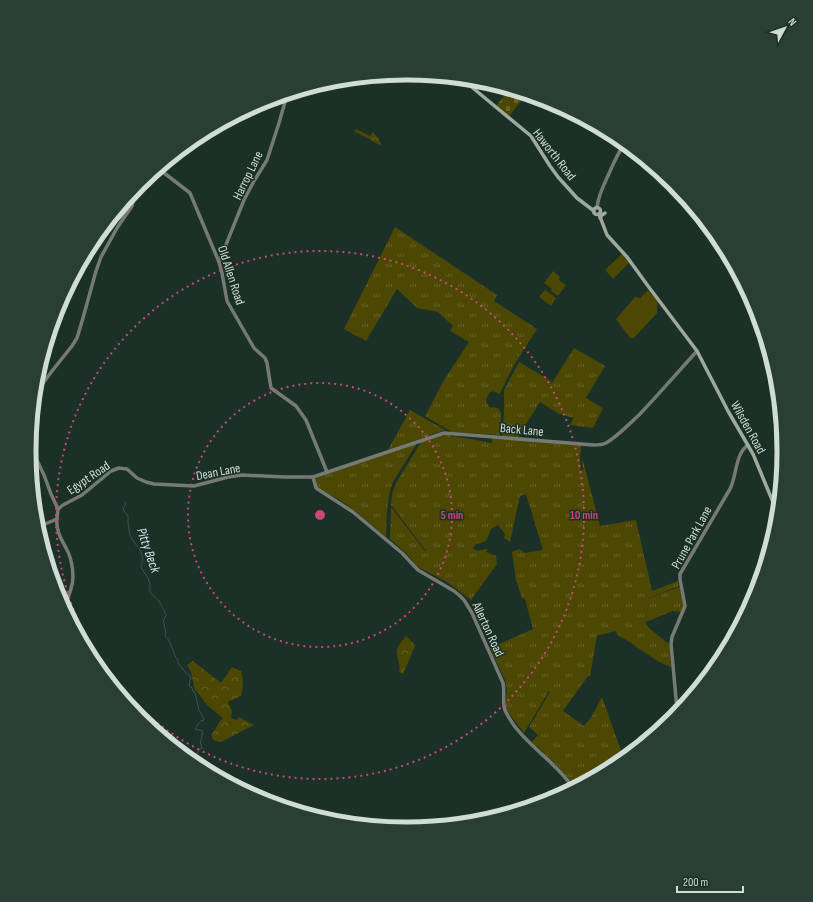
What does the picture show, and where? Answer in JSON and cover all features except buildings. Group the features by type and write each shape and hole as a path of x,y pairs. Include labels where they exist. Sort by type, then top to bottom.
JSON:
{"main road":[{"name":"Haworth Road","path":"471,87 531,136 558,177 577,198 599,216"},
{"path":"594,211 597,208 601,210 599,216 607,234 627,257 697,351"},
{"path":"599,216 605,213"},
{"name":"Wilsden Road","path":"697,351 728,411 748,445 774,501"}],"street":[{"name":"Harrop Lane","path":"219,262 244,200 267,160 284,101"},
{"path":"597,208 598,201 621,149"},
{"name":"Old Allen Road","path":"163,172 190,193 219,262 227,301 254,348 265,358 271,388 296,406 306,420 327,472"},
{"path":"42,385 77,338 101,257 117,228 132,206 133,202"},
{"name":"Back Lane","path":"313,477 444,433 600,445 606,443 633,421 697,351"},
{"name":"Prune Park Lane","path":"677,704 671,644 672,637 685,606 680,574 730,489 735,477 739,458 745,447 748,445"},
{"path":"36,459 58,509 56,524 61,538 68,550 71,561 73,577 67,599"},
{"name":"Egypt Road","path":"58,509 62,505 82,495 115,469 123,468 130,472"},
{"name":"Dean Lane","path":"130,472 137,478 146,482 186,486 194,486 242,475 313,477"},
{"name":"Allerton Road","path":"313,477 316,488 353,512 402,553 418,570 454,591 464,600 472,613 503,683 503,704 508,716 520,733 559,770 569,783"},
{"path":"43,524 57,519"}],"green space":[{"path":"503,93 523,99 509,116 496,106 505,95"},
{"path":"356,129 370,136 373,132 382,146 354,131"},
{"path":"395,227 497,295 494,301 537,329 514,365 500,393 499,394 494,391 490,392 486,400 489,407 498,408 501,413 500,435 452,432 425,416 444,380 469,342 450,331 453,326 438,312 417,308 397,289 366,341 344,329"},
{"path":"622,254 629,263 613,279 605,270"},
{"path":"553,271 560,277 559,280 566,285 558,296 544,283"},
{"path":"545,290 556,298 551,306 539,297"},
{"path":"648,290 658,302 657,313 634,338 630,338 616,319 635,297 641,298"},
{"path":"574,348 605,366 586,398 603,408 593,428 570,425 574,418 559,414 540,402 518,437 502,436 504,390 519,362 552,383"},
{"path":"410,410 445,430 388,450"},
{"path":"445,434 452,437 454,436 492,443 492,438 581,445 581,470 583,470 583,461 600,526 636,520 652,591 678,581 679,586 636,603 679,587 680,588 684,606 681,612 673,611 645,622 649,628 669,644 671,667 659,662 619,636 615,631 597,636 590,676 588,676 563,711 584,726 592,716 602,697 622,752 592,772 571,782 560,769 532,742 538,735 529,727 550,692 549,691 524,733 506,709 505,703 507,689 505,680 490,648 533,629 525,599 522,598 516,580 512,552 519,549 525,553 543,550 526,494 520,496 510,542 504,538 505,534 498,525 491,529 486,541 475,545 473,548 478,551 488,549 486,552 496,556 497,564 471,600 447,582 418,567 407,554 390,539 391,507 426,551 391,505 392,494 396,483 421,442"},
{"path":"417,443 393,482 390,490 387,511 386,537 355,511 316,485 315,479 321,476"},
{"path":"36,462 40,469 37,472"},
{"path":"406,636 415,646 403,674 399,672 400,666 397,650 398,646"},
{"path":"193,661 221,683 232,667 241,671 243,684 241,696 228,702 232,711 231,718 237,720 239,717 254,725 221,742 215,741 212,738 212,734 223,718 207,705 195,690 191,672 187,665"}],"waterway":[{"name":"Pitty Beck","path":"125,502 126,504 123,508 128,516 128,528 133,541 142,555 141,567 150,583 152,595 159,601 166,615 163,622 166,632 165,636 170,642 178,663 191,677 189,686 195,693 199,710 204,719 199,722 195,729 203,731 202,739 200,741 202,748 199,749 195,755"}]}
